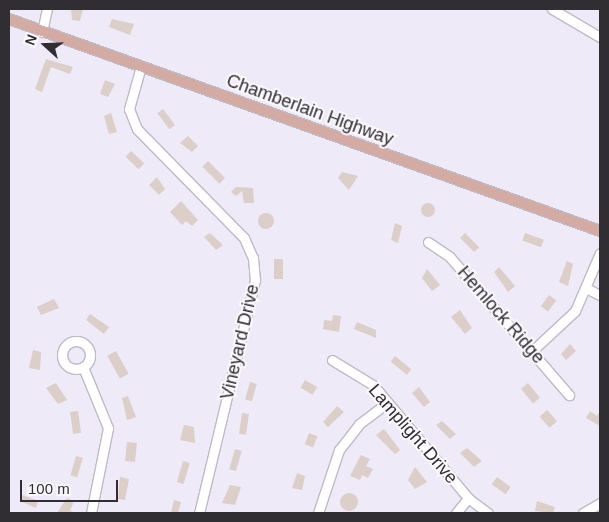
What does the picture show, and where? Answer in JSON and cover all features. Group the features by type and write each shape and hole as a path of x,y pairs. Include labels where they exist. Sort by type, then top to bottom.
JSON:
{"main road":[{"name":"Chamberlain Highway","path":"9,19 600,231"}],"street":[{"path":"42,32 47,9"},
{"path":"552,9 600,37"},
{"name":"Vineyard Drive","path":"141,66 129,109 137,129 244,238 253,258 255,280 199,513"},
{"name":"Hemlock Ridge","path":"428,242 450,256 533,350 569,395"},
{"path":"533,350 575,311 588,289 600,253"},
{"path":"588,289 600,295"},
{"name":"Lamplight Drive","path":"332,360 373,386 468,498 488,513"},
{"path":"83,367 108,428 92,513"},
{"path":"318,513 339,450 359,424 388,402"},
{"path":"456,513 468,498"},
{"path":"583,513 600,503"}],"building":[{"path":"71,9 83,9 80,21 72,20"},
{"path":"112,19 134,24 130,35 109,27"},
{"path":"46,59 73,67 70,74 51,67 42,92 35,89"},
{"path":"105,80 115,84 108,97 100,94"},
{"path":"163,109 175,125 169,129 157,113"},
{"path":"111,113 117,132 109,134 104,116"},
{"path":"188,136 198,146 192,152 180,143"},
{"path":"131,151 144,163 139,169 126,157"},
{"path":"208,161 225,178 219,184 202,167"},
{"path":"342,172 358,176 349,190 338,178"},
{"path":"157,177 165,189 159,195 149,185"},
{"path":"236,187 253,188 254,203 244,203 242,191 236,196 231,192"},
{"path":"181,201 198,220 192,226 186,221 182,225 170,212"},
{"path":"425,203 431,203 435,210 431,217 425,217 421,213 421,207"},
{"path":"266,213 272,215 274,221 272,227 266,229 260,227 258,221 260,215"},
{"path":"395,223 402,226 398,243 391,240"},
{"path":"210,233 223,245 216,250 204,237"},
{"path":"465,233 479,247 474,252 460,238"},
{"path":"525,233 544,240 541,247 522,241"},
{"path":"274,259 283,259 283,279 274,279"},
{"path":"567,261 573,264 568,286 559,282"},
{"path":"499,267 515,286 508,292 494,272"},
{"path":"427,269 440,285 432,291 422,278"},
{"path":"549,295 556,300 548,312 541,306"},
{"path":"54,299 59,308 41,315 37,307"},
{"path":"460,310 472,328 465,334 451,317"},
{"path":"90,314 109,327 104,334 86,320"},
{"path":"333,315 341,316 339,332 323,329 324,320 332,321"},
{"path":"357,322 376,330 376,338 354,329"},
{"path":"570,344 576,351 566,360 561,354"},
{"path":"33,350 41,352 40,370 29,368"},
{"path":"116,351 129,374 120,379 107,356"},
{"path":"395,356 411,369 407,375 391,361"},
{"path":"305,380 317,387 313,395 300,388"},
{"path":"250,382 257,384 252,401 245,399"},
{"path":"56,383 67,400 58,404 46,388"},
{"path":"528,383 540,398 533,403 521,389"},
{"path":"419,387 430,402 424,407 412,393"},
{"path":"128,396 136,417 127,420 122,398"},
{"path":"337,406 344,412 328,427 323,422"},
{"path":"547,410 557,421 550,428 540,417"},
{"path":"78,411 81,433 73,434 70,412"},
{"path":"590,411 597,416 600,411 600,426 586,418"},
{"path":"242,413 249,414 246,435 239,434"},
{"path":"442,421 456,434 450,439 436,425"},
{"path":"184,425 194,427 195,443 180,440"},
{"path":"384,429 400,450 395,454 376,435"},
{"path":"309,433 317,436 313,447 305,444"},
{"path":"127,442 137,443 135,462 125,461"},
{"path":"467,448 482,461 474,467 460,453"},
{"path":"235,449 242,451 236,471 229,469"},
{"path":"361,455 370,459 366,466 373,469 368,478 362,475 360,480 350,476"},
{"path":"76,456 83,458 77,477 70,475"},
{"path":"183,461 190,463 184,484 177,482"},
{"path":"415,467 427,482 415,489 408,480"},
{"path":"297,473 305,476 302,490 292,488"},
{"path":"120,477 129,479 125,500 118,499"},
{"path":"497,477 511,487 505,494 492,484"},
{"path":"230,485 241,487 235,505 222,503"},
{"path":"345,493 353,493 358,498 356,509 345,511 340,506 340,498"},
{"path":"23,495 38,501 36,508 20,501"},
{"path":"67,498 74,501 70,511 75,513 57,513"},
{"path":"174,500 181,502 178,513 171,513"},
{"path":"537,501 555,507 553,513 535,511"}]}
